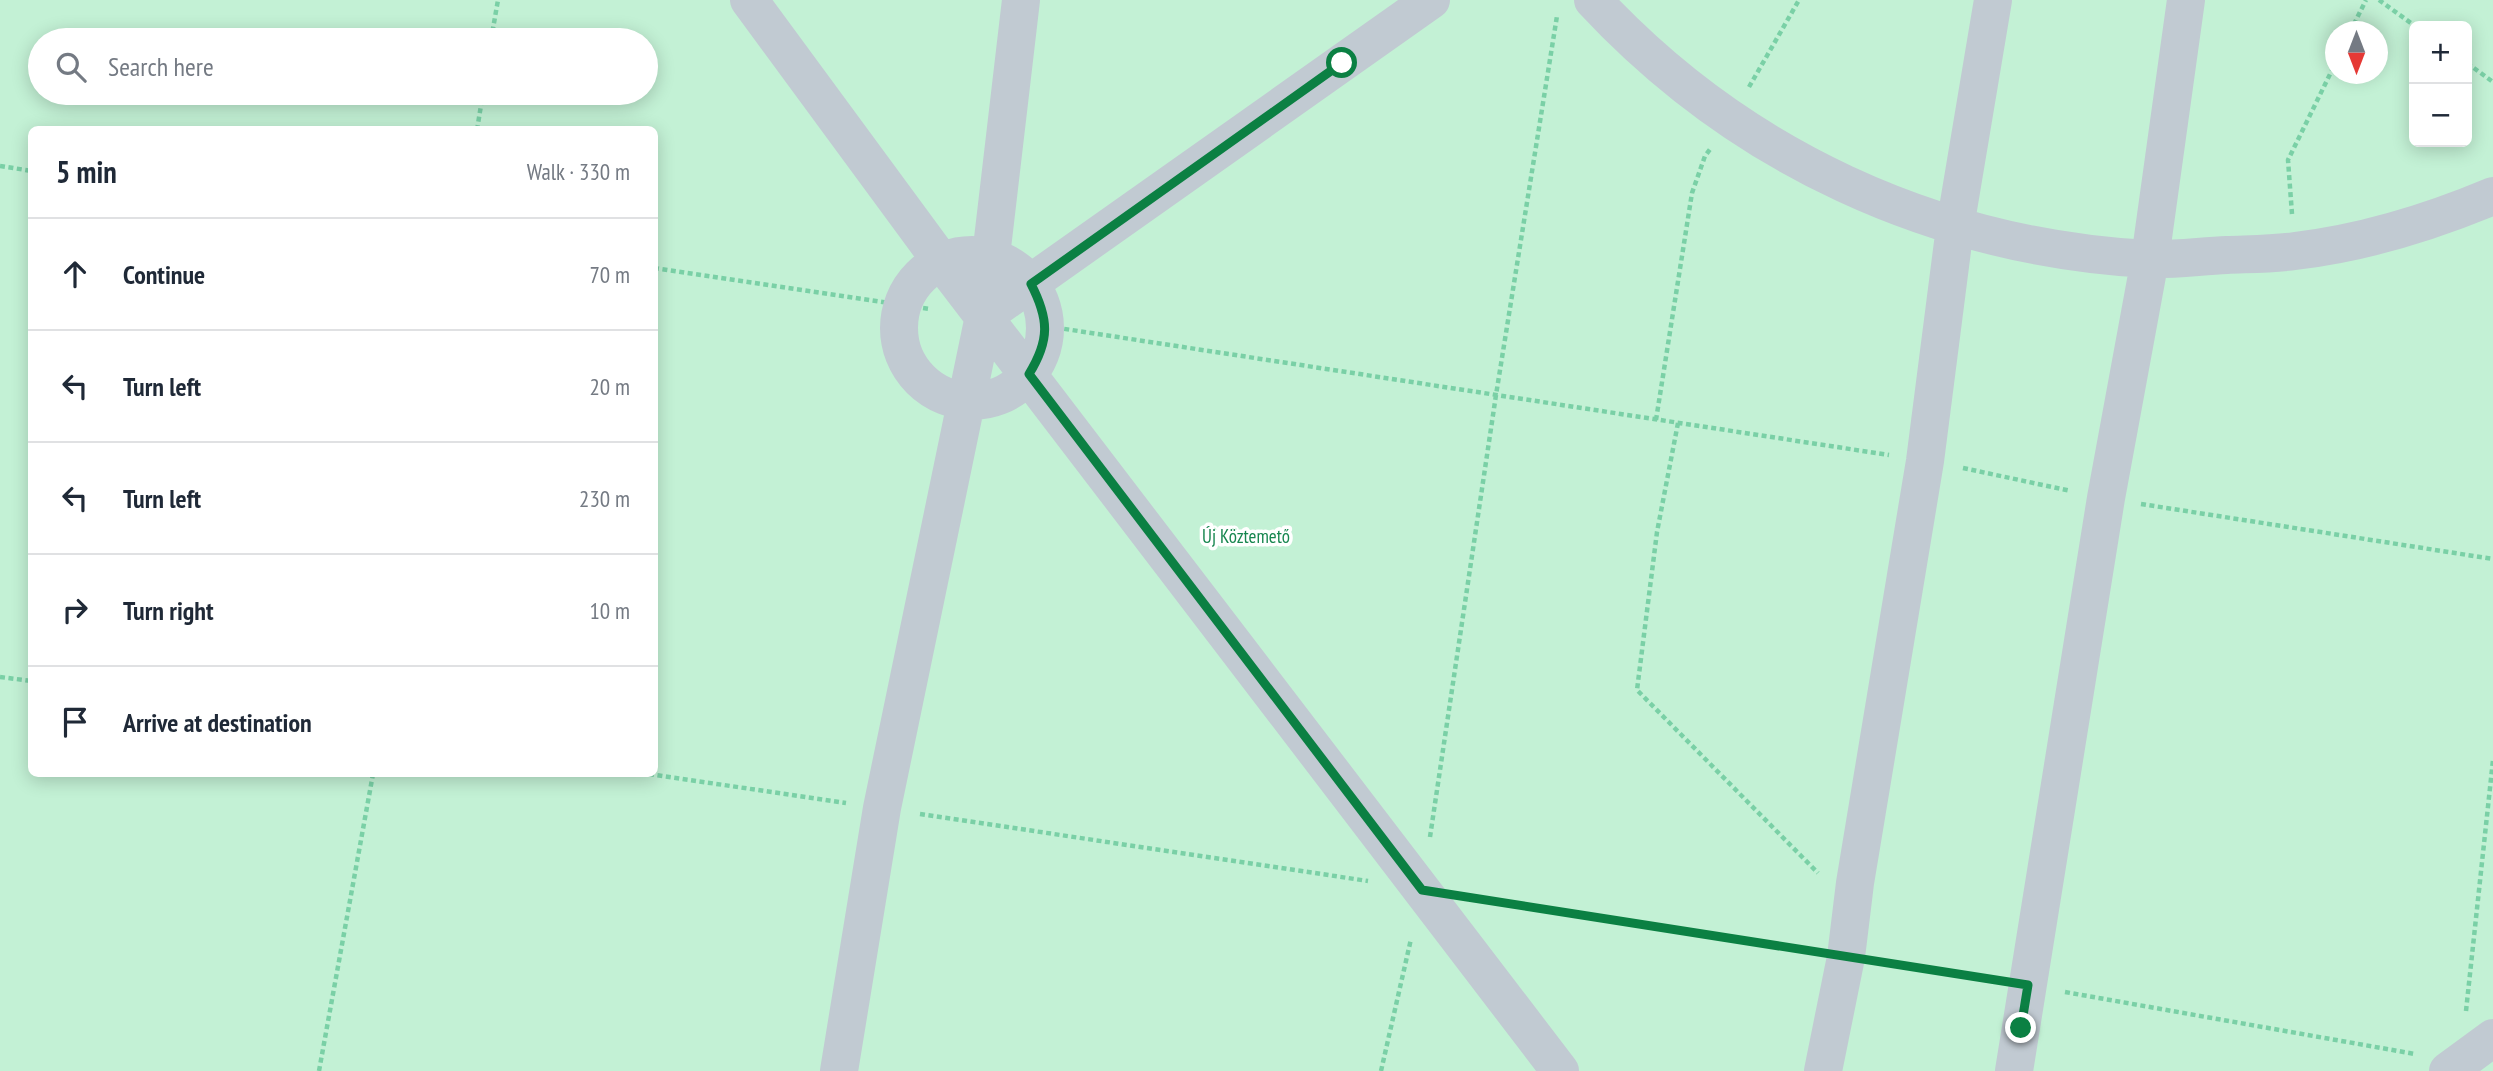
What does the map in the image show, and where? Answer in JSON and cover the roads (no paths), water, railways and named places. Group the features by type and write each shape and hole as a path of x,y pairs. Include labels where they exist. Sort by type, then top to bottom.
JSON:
{"lane":[{"path":"749,0 941,261 1560,1071"},
{"path":"839,1071 882,808 984,316 1021,0"},
{"path":"984,316 1431,0"},
{"path":"1823,1071 1846,957 1855,883 1925,460 1955,227 1993,0"},
{"path":"2014,1071 2106,498 2150,259 2186,0"},
{"path":"1576,2 1620,29 1673,77 1730,120 1801,164 1877,200 1955,227 2052,249 2150,259 2295,251 2362,239 2427,221 2493,196"},
{"path":"974,254 992,257 1013,267 1031,284 1041,304 1045,326 1044,344 1029,374 1011,390 989,399 966,401 944,397 925,385 910,369 901,349 898,327 901,305 910,287 923,271 941,261 974,254"},
{"path":"2454,1067 2493,1038"}],"park label":[{"name":"Új Köztemető","path":"1246,536"}]}
